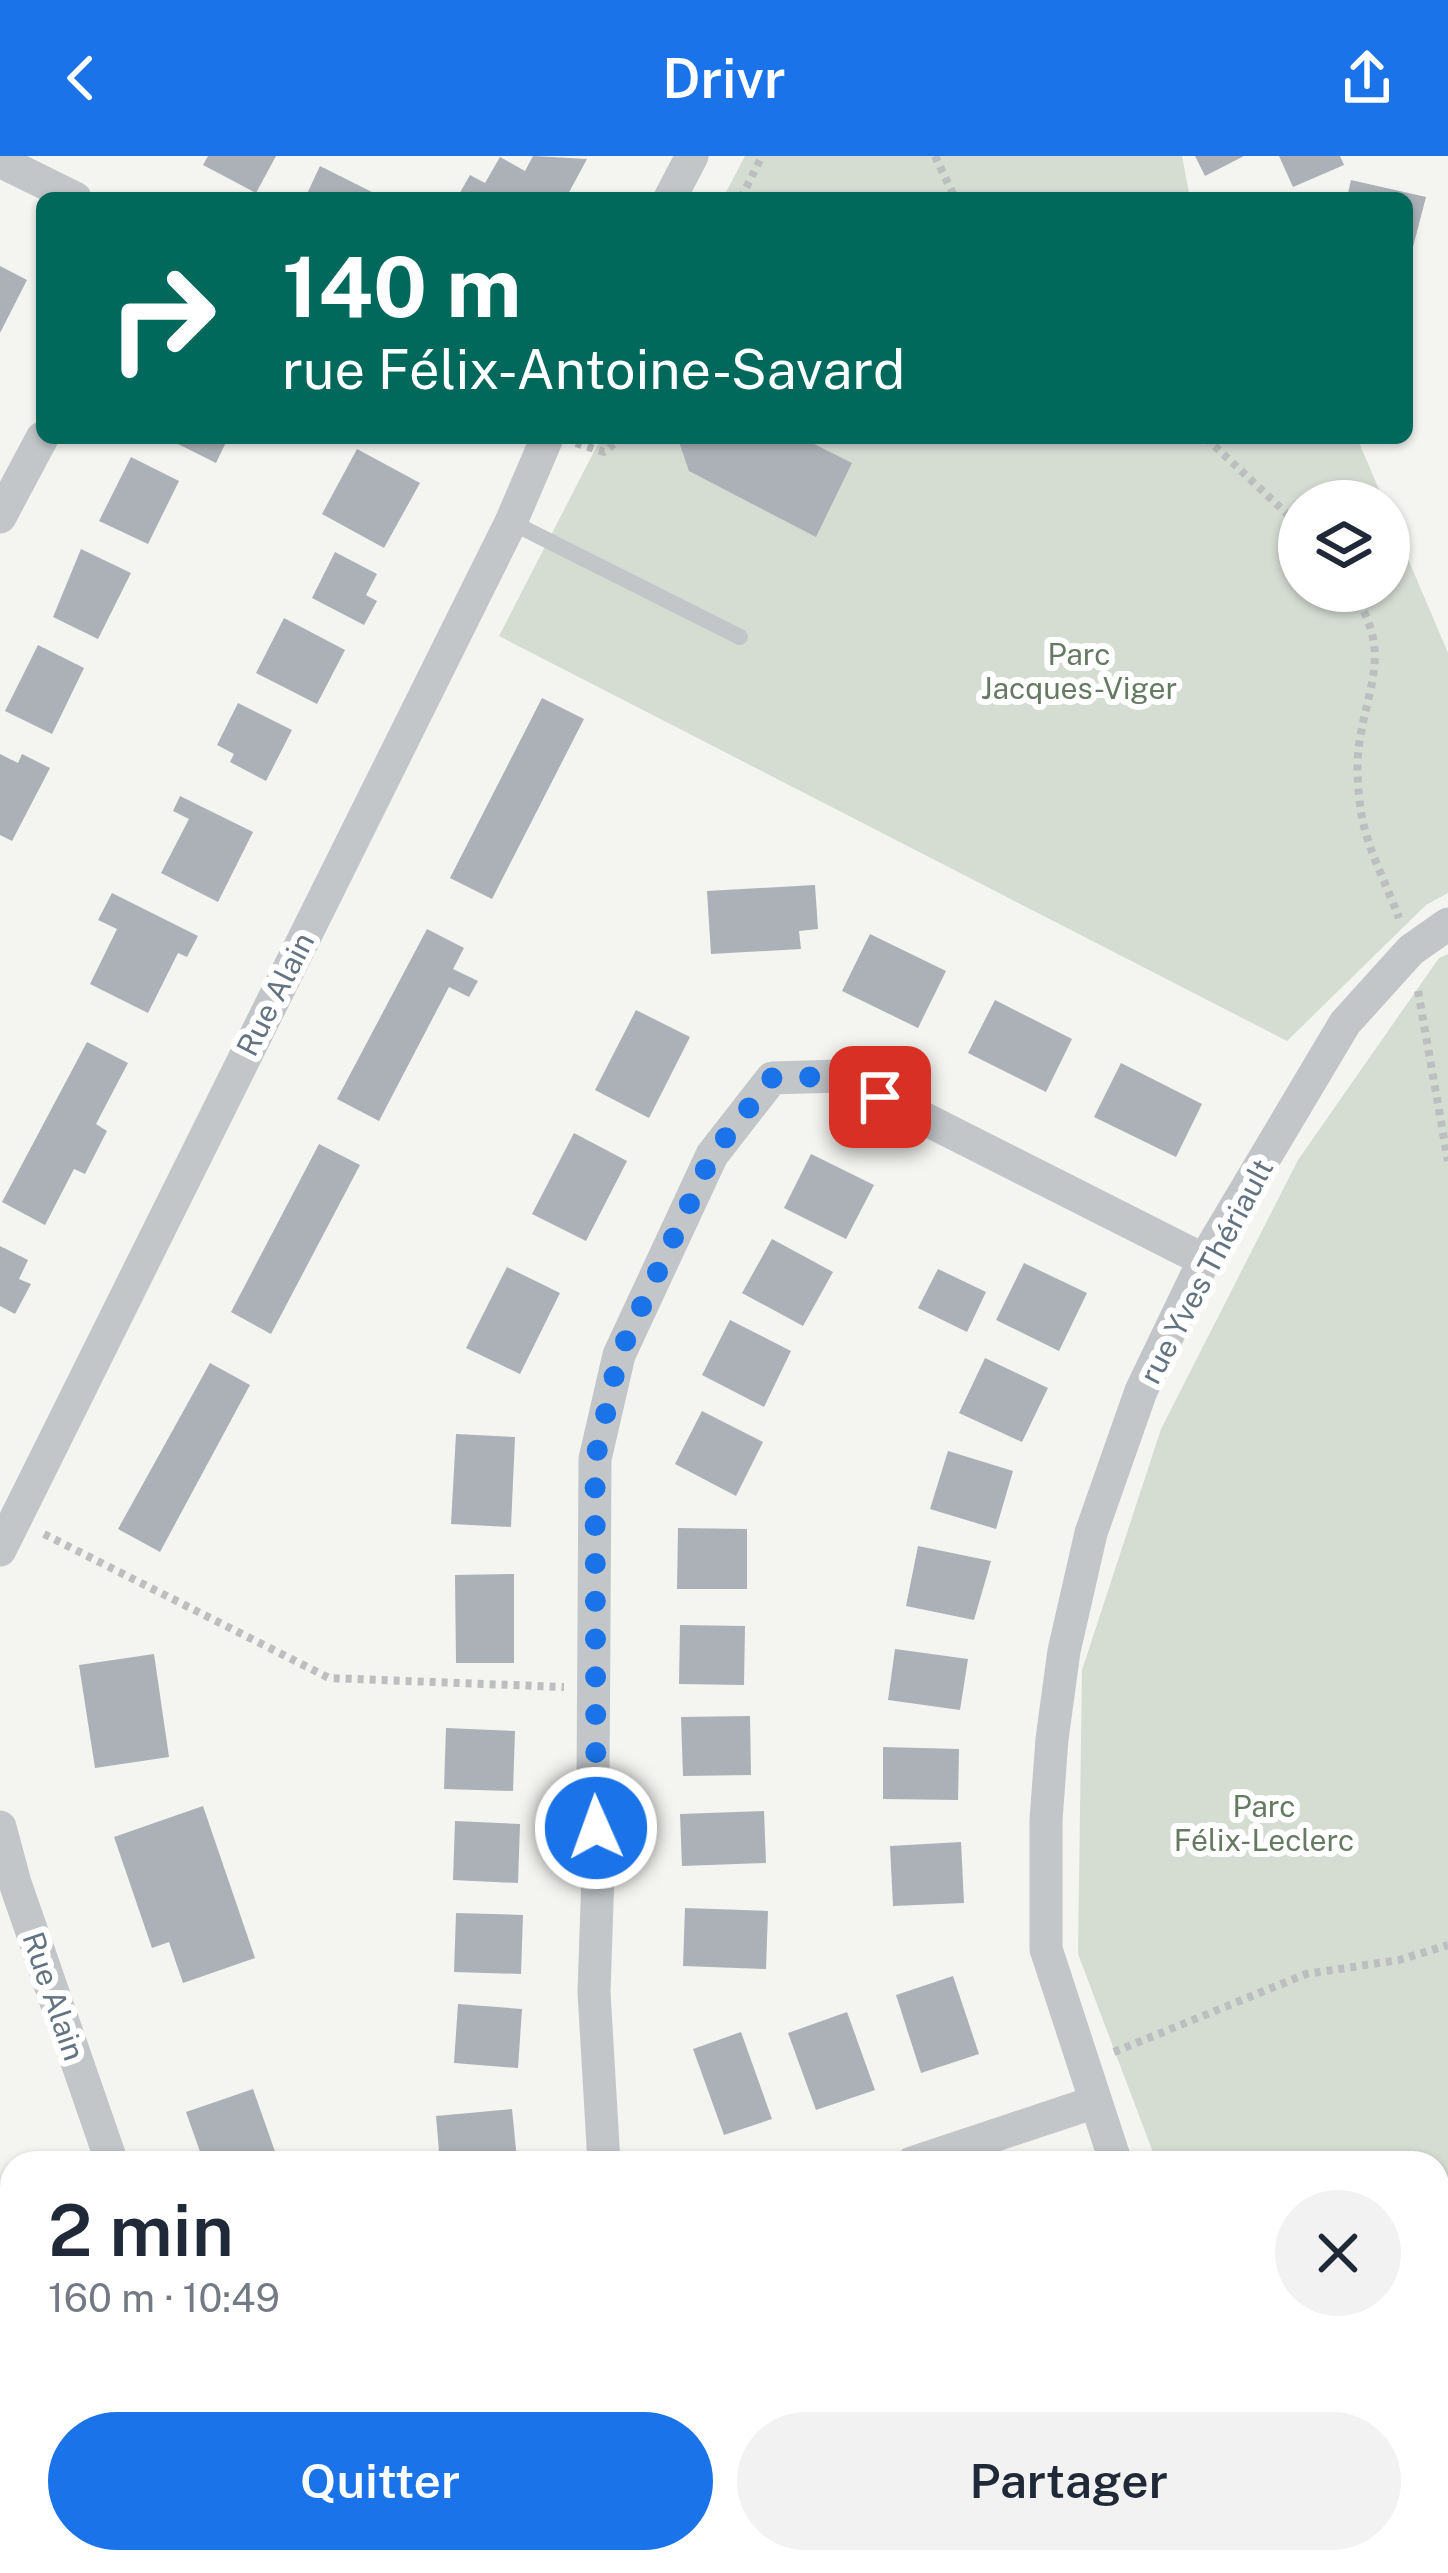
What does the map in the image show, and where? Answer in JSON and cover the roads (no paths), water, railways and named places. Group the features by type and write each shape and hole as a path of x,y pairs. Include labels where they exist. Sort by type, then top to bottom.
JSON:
{"street":[{"path":"673,192 692,156"},
{"path":"0,160 64,192"},
{"path":"0,518 39,444"},
{"name":"Rue Alain","path":"0,1550 511,522 544,444"},
{"name":"rue Yves Thériault","path":"1112,2151 1046,1949 1046,1820 1064,1651 1091,1533 1141,1391 1204,1260 1346,1023 1411,950 1448,924"},
{"path":"603,2151 594,1992 598,1874 593,1783 595,1460 619,1355 712,1155 772,1078 840,1076 1204,1260"},
{"name":"Rue Alain","path":"0,1827 7,1885 107,2151"},
{"path":"948,2151 1095,2102"}],"lane":[{"path":"511,522 740,637"}],"park label":[{"name":"Parc Jacques-Viger","path":"1079,671"},
{"name":"Parc Félix-Leclerc","path":"1264,1823"}]}
